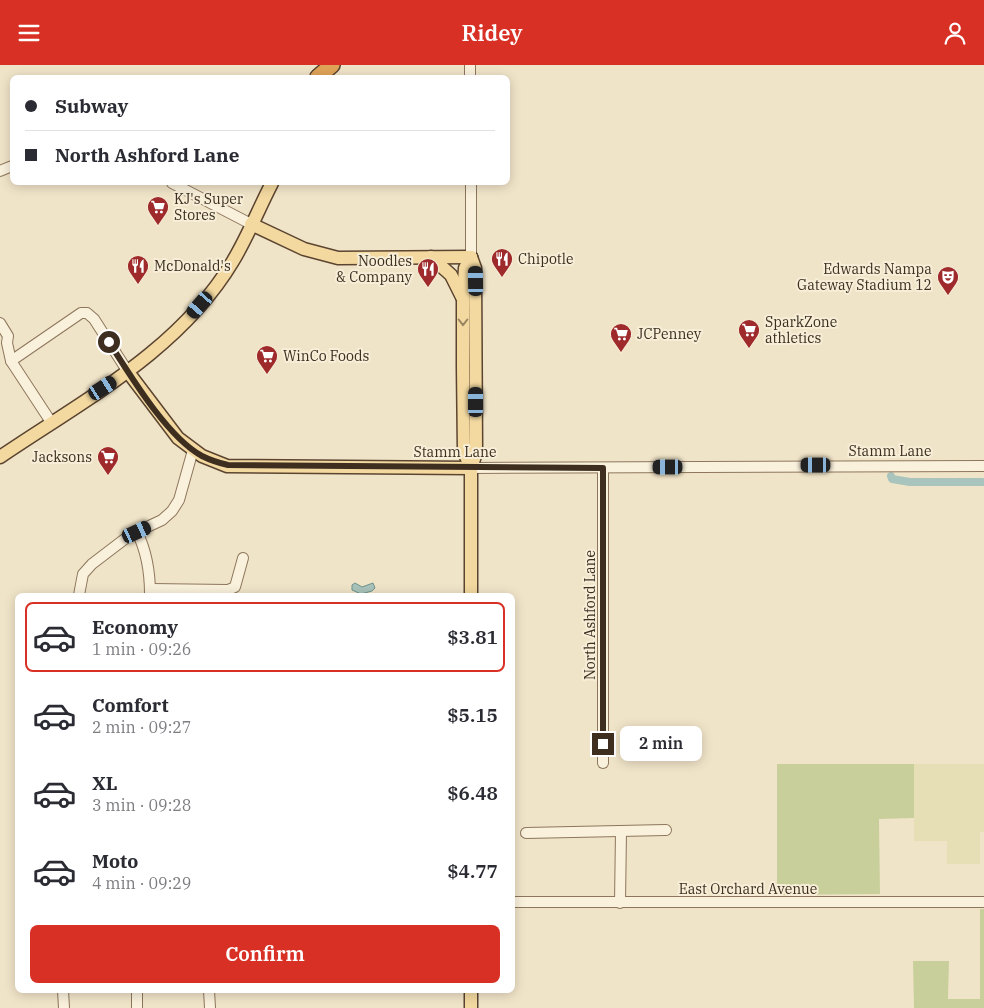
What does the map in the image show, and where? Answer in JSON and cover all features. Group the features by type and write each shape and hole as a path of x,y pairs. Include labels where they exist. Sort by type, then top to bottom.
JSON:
{"highway":[{"path":"320,75 332,65"}],"main road":[{"path":"0,457 128,372 180,328 233,261 271,185"},
{"path":"251,224 304,249 338,258 471,257"},
{"path":"431,257 451,275 463,298"},
{"path":"471,257 465,268 463,298 464,452 471,468"},
{"path":"471,257 475,268 476,415 476,453 471,468 471,593"},
{"name":"Stamm Lane","path":"128,372 178,438 202,456 228,465 471,468"},
{"path":"471,993 471,1008"}],"street":[{"path":"176,185 251,224"},
{"path":"471,185 471,257"},
{"name":"Stamm Lane","path":"12,361 81,313 87,313 94,319 128,372"},
{"path":"0,323 8,336 4,341 12,361 51,423"},
{"path":"79,593 83,574 92,564 137,532 162,520 172,511 179,500 194,450"},
{"name":"Stamm Lane","path":"471,468 984,466"},
{"name":"North Ashford Lane","path":"603,468 603,763"},
{"path":"137,532 144,546 150,573 150,592 228,590 235,587 243,557"},
{"path":"526,833 666,830"},
{"path":"620,903 621,831"},
{"name":"East Orchard Avenue","path":"515,902 984,902"},
{"path":"63,993 64,1008"},
{"path":"137,993 137,1008"},
{"path":"210,993 210,1008"}],"shaded area":[{"path":"914,764 984,764 984,832 980,832 980,864 947,864 947,841 914,841"}],"green space":[{"path":"777,764 914,764 914,818 879,819 880,894 777,895"},
{"path":"980,909 984,909 984,1008 914,1008 913,961 949,961 948,999 980,999"}],"water":[{"path":"355,583 362,587 373,583 375,588 372,591 359,593 352,590 352,585"}],"waterway":[{"path":"891,476 892,479 910,482 982,482"}],"place":[{"name":"KJ's Super Stores","path":"158,226"},
{"name":"Chipotle","path":"502,278"},
{"name":"McDonald's","path":"138,285"},
{"name":"Noodles & Company","path":"428,288"},
{"name":"Edwards Nampa Gateway Stadium 12","path":"948,296"},
{"name":"SparkZone athletics","path":"749,349"},
{"name":"JCPenney","path":"621,353"},
{"name":"WinCo Foods","path":"267,375"},
{"name":"Jacksons","path":"108,476"}],"route":[{"path":"109,342 128,372 178,438 202,456 228,465 603,468 603,744"}]}
